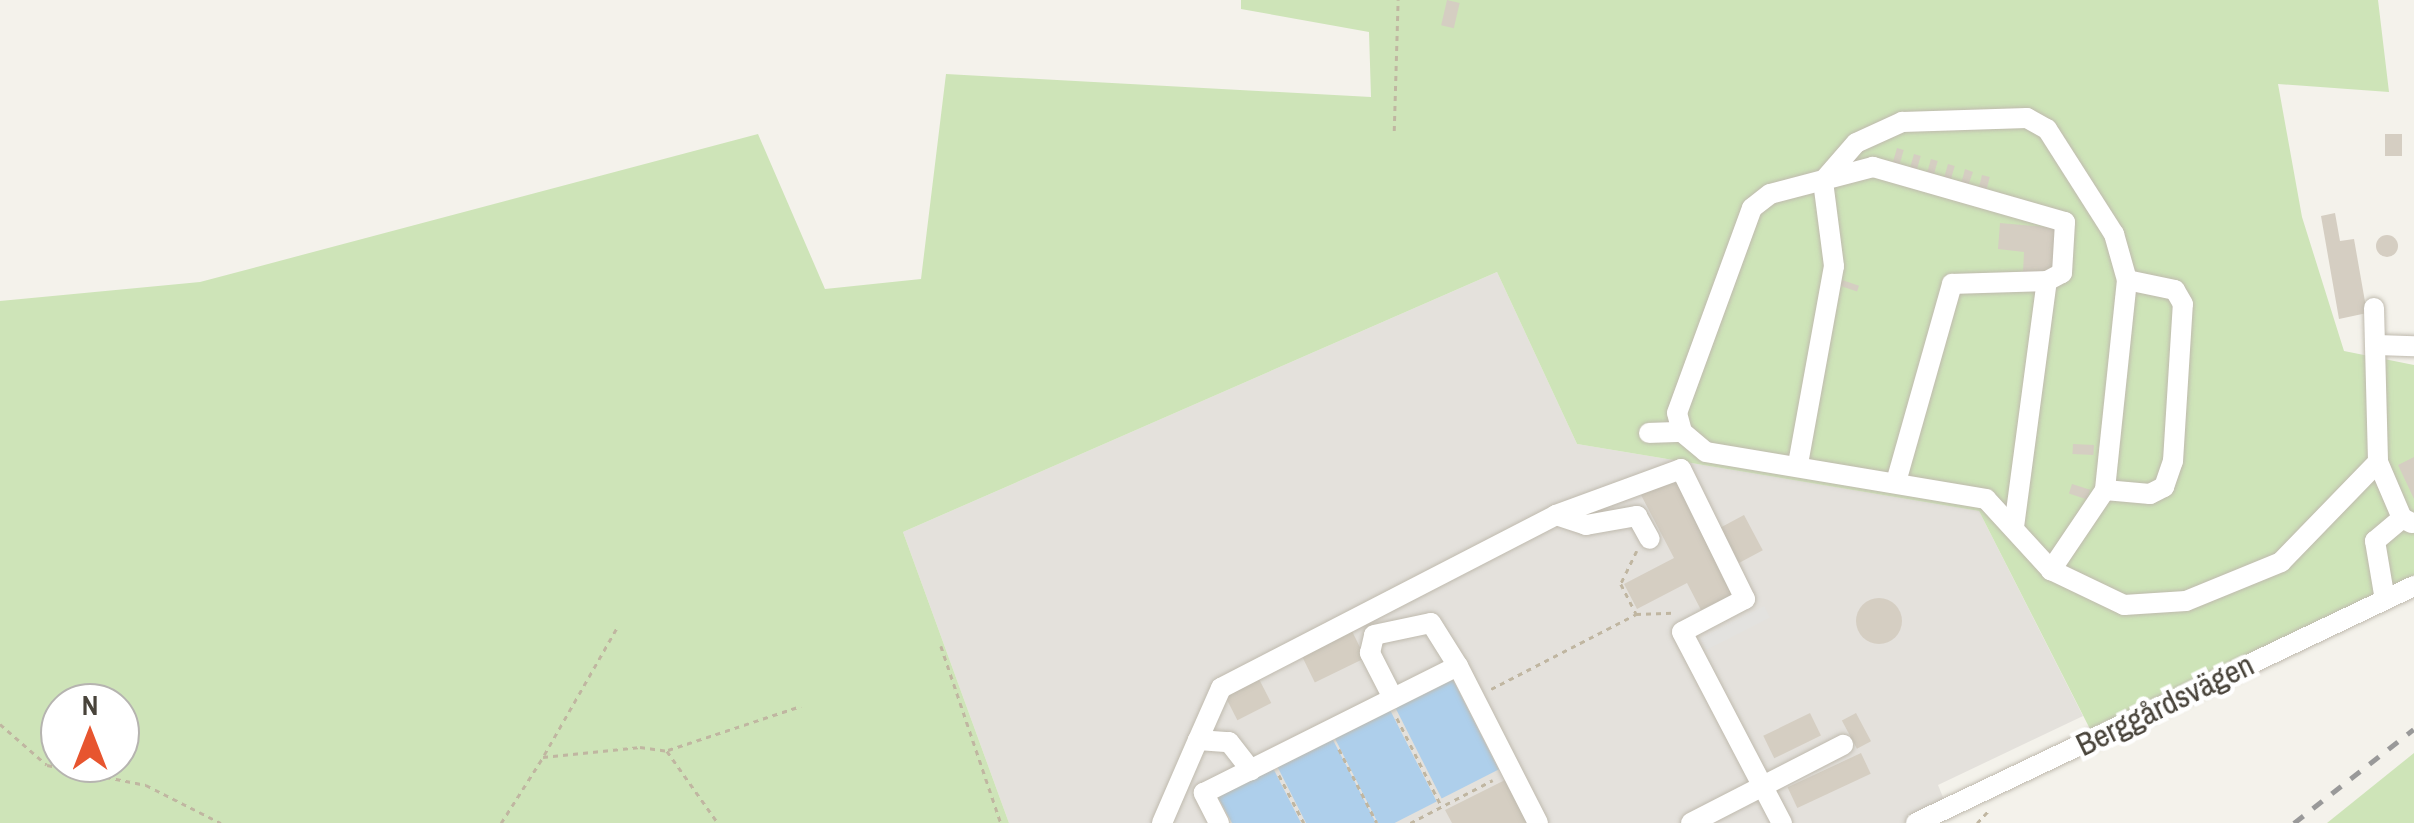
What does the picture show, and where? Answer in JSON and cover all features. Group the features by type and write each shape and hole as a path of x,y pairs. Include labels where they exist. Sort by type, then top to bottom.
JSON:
{"street":[{"path":"1798,464 1834,266 1823,180 1856,143 1902,122 2026,118 2046,129 2114,234 2127,280 2105,490 2051,570"},
{"path":"1682,432 1683,396 1752,208 1823,180 1873,167 2065,222 2062,273 2047,281 1952,284 1896,482"},
{"path":"2105,490 2150,494 2164,487 2173,462 2183,304 2175,290 2127,280"},
{"path":"2014,527 2047,281"},
{"path":"2374,308 2378,462 2408,521 2385,527 2371,556 2384,600"},
{"path":"2377,346 2414,346"},
{"path":"1649,433 1682,432 1706,452 1798,464 1986,498 2051,570 2124,605 2237,585 2281,562 2378,462"},
{"path":"1162,823 1221,688 1556,515 1681,469 1746,599 1682,632 1782,823"},
{"path":"1556,515 1586,525 1636,516 1650,540"},
{"name":"Berggårdsvägen","path":"1916,823 2414,586"},
{"path":"1392,703 1370,653 1374,635 1431,623 1458,666 1538,823"},
{"path":"1219,823 1204,793 1392,703 1458,666"},
{"path":"1198,740 1229,742 1251,770"},
{"path":"1691,823 1843,745"}],"path":[{"path":"1394,131 1398,0"},
{"path":"1636,614 1621,584 1650,540"},
{"path":"1475,698 1636,614 1670,608 1682,632"},
{"path":"500,823 618,626"},
{"path":"941,646 1000,823"},
{"path":"1392,703 1442,806"},
{"path":"543,756 667,751 802,706"},
{"path":"0,724 47,765 146,785 221,823"},
{"path":"1333,737 1377,823"},
{"path":"667,751 718,823"},
{"path":"1275,767 1304,823"},
{"path":"1410,823 1511,770"}],"shaded area":[{"path":"1497,272 1577,444 1979,511 2083,716 1938,785 1951,817 1939,823 1009,823 903,532"},
{"path":"1764,606 1770,618 1707,650 1701,638"}],"green space":[{"path":"1241,0 2378,0 2389,92 2278,84 2302,217 2344,351 2414,365 2414,576 2091,731 1979,511 1577,444 1497,272 903,532 1009,823 0,823 0,301 200,282 758,134 825,289 921,279 946,74 1371,97 1369,32 1241,9"},
{"path":"2414,753 2414,823 2327,823"}],"water":[{"path":"1451,676 1499,770 1442,799 1394,705"},
{"path":"1389,708 1437,802 1395,823 1378,823 1334,736"},
{"path":"1332,738 1376,823 1306,823 1277,766"},
{"path":"1273,768 1301,823 1232,823 1218,797"}],"building":[{"path":"1447,0 1460,3 1454,28 1441,25"},
{"path":"2385,134 2402,134 2402,156 2385,156"},
{"path":"1897,148 1904,150 1899,165 1893,163"},
{"path":"1914,154 1921,156 1917,170 1910,168"},
{"path":"1931,159 1938,161 1934,175 1927,173"},
{"path":"1948,164 1955,166 1951,180 1944,178"},
{"path":"1965,169 1973,172 1968,186 1961,184"},
{"path":"1982,175 1990,177 1986,191 1978,190"},
{"path":"2335,213 2340,241 2354,239 2367,313 2339,319 2321,216"},
{"path":"2000,223 2056,228 2052,274 2023,272 2024,252 1998,249"},
{"path":"2383,235 2391,235 2398,246 2391,257 2383,257 2376,250 2376,242"},
{"path":"1842,280 1859,286 1857,292 1840,286"},
{"path":"2073,444 2094,445 2093,455 2072,454"},
{"path":"2414,457 2414,499 2398,465"},
{"path":"1664,483 1680,483 1737,592 1701,610 1687,583 1637,609 1624,584 1674,558 1641,495"},
{"path":"2072,484 2090,490 2087,499 2069,494"},
{"path":"1744,515 1763,550 1739,563 1720,528"},
{"path":"1879,598 1895,605 1902,621 1895,637 1879,644 1863,637 1856,621 1863,605"},
{"path":"1352,631 1365,658 1315,683 1302,656"},
{"path":"1259,679 1271,703 1237,720 1225,696"},
{"path":"1810,713 1821,735 1774,758 1763,736"},
{"path":"1856,713 1871,741 1857,749 1842,721"},
{"path":"1861,753 1871,774 1797,808 1788,787"},
{"path":"1505,780 1527,823 1452,823 1445,810"}],"railway":[{"path":"2294,823 2414,729"}]}
